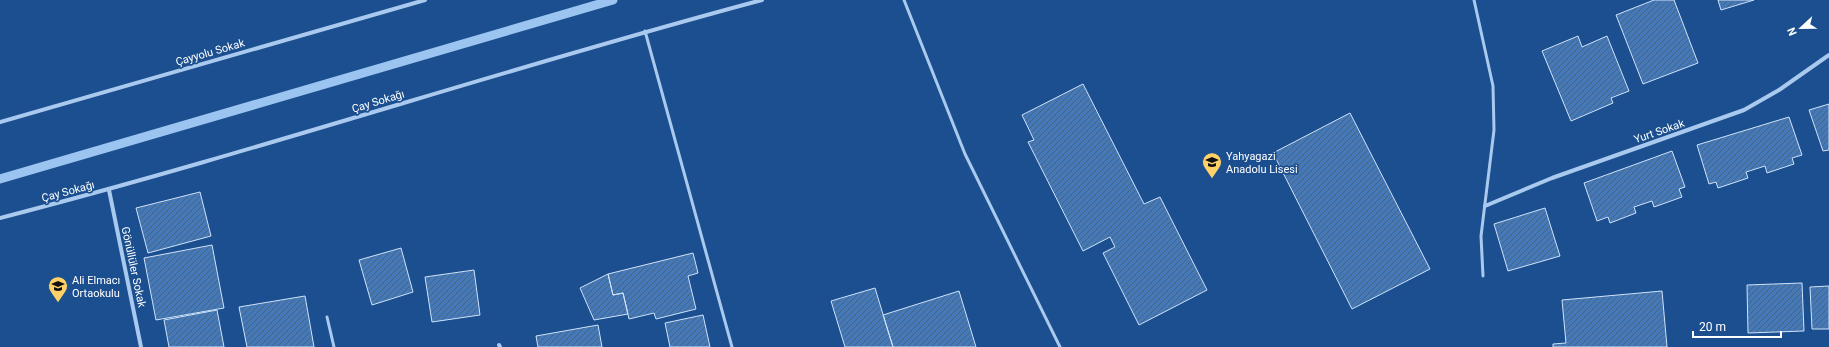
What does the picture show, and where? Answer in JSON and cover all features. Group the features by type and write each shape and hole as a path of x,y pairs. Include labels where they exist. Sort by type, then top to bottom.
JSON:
{"street":[{"name":"Çayyolu Sokak","path":"0,122 424,0"},
{"name":"Çay Sokağı","path":"0,218 109,190 645,31 762,0"},
{"name":"Yurt Sokak","path":"1485,206 1552,178 1744,110 1779,90 1829,55"},
{"name":"Gönüllüler Sokak","path":"109,190 141,347"}],"lane":[{"path":"904,0 966,154 1060,347"},
{"path":"1474,0 1493,86 1494,130 1481,236 1483,276"},
{"path":"645,31 732,347"},
{"path":"327,317 334,347"}],"building":[{"path":"1654,0 1674,0 1698,63 1643,84 1616,15"},
{"path":"1718,0 1754,0 1721,10"},
{"path":"1578,36 1582,47 1607,36 1629,91 1611,98 1613,103 1571,121 1542,51"},
{"path":"1083,84 1144,204 1160,197 1207,290 1139,325 1103,253 1115,247 1110,237 1083,251 1028,142 1034,140 1022,115"},
{"path":"1829,104 1829,150 1823,151 1809,110"},
{"path":"1350,113 1430,269 1352,309 1273,153"},
{"path":"1789,117 1802,155 1792,158 1794,164 1767,173 1765,166 1746,172 1748,178 1718,188 1716,182 1709,184 1697,145"},
{"path":"1672,151 1685,187 1679,189 1682,197 1654,207 1652,201 1634,207 1636,213 1610,223 1608,217 1597,221 1584,183"},
{"path":"200,192 211,236 148,253 136,208"},
{"path":"1545,208 1560,256 1508,271 1494,224"},
{"path":"212,245 224,308 156,320 144,258"},
{"path":"401,248 413,292 372,305 359,260"},
{"path":"693,253 698,273 688,276 696,309 656,319 654,313 629,319 623,293 613,295 608,274"},
{"path":"474,270 480,315 432,322 425,277"},
{"path":"608,274 613,295 623,293 628,314 594,320 580,288"},
{"path":"1802,283 1804,331 1748,333 1747,285"},
{"path":"1829,286 1829,329 1812,329 1810,287"},
{"path":"875,288 893,347 845,347 831,301"},
{"path":"959,291 976,347 893,347 883,315"},
{"path":"1662,291 1667,347 1553,347 1553,344 1566,343 1562,300"},
{"path":"305,296 314,347 247,347 239,307"},
{"path":"217,310 224,347 169,347 164,320"},
{"path":"703,315 710,347 670,347 665,323"},
{"path":"598,325 602,347 538,347 536,336"}],"waterway":[{"path":"0,179 613,0"}],"place":[{"name":"Yahyagazi Anadolu Lisesi","path":"1212,179"},
{"name":"Ali Elmacı Ortaokulu","path":"58,303"}]}
